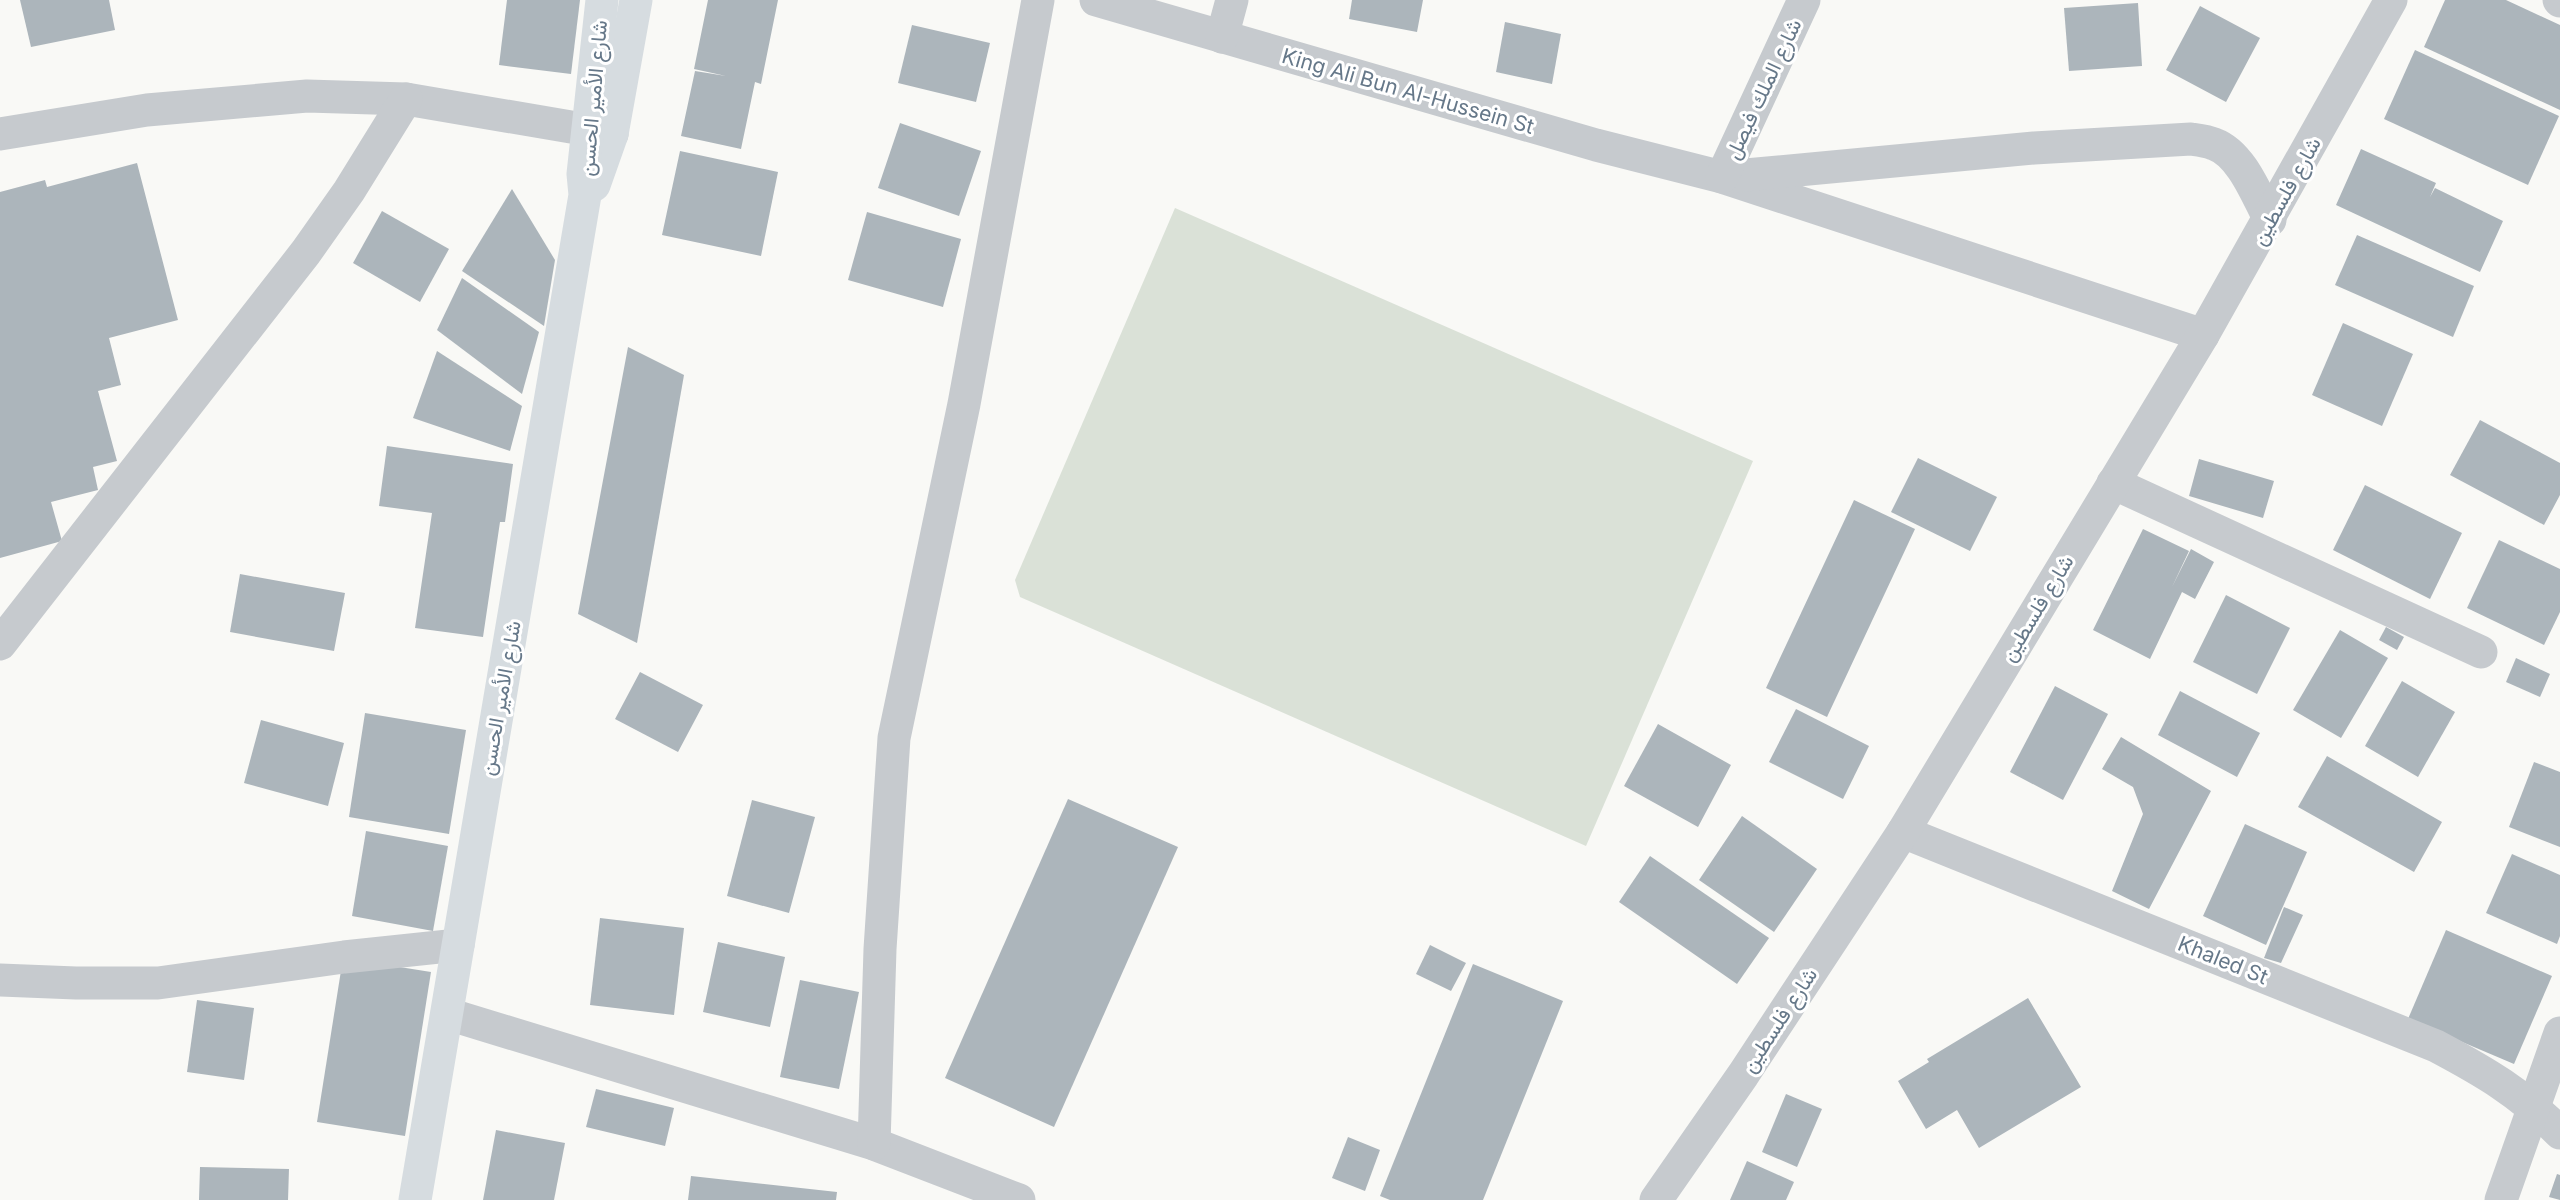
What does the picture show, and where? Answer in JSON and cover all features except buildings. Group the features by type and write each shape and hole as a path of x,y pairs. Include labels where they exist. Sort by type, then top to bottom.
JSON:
{"main road":[{"name":"شارع الأمير الحسن","path":"599,131 602,0"},
{"name":"شارع الأمير الحسن","path":"415,1200 585,195 583,174 599,131 636,0"}],"street":[{"path":"874,1144 880,949 894,738 964,404 1038,0"},
{"name":"King Ali Bun Al-Hussein St","path":"1096,0 1596,145 1722,177 2204,335"},
{"path":"1222,37 1232,0"},
{"name":"شارع الملك فيصل","path":"1722,177 1804,0"},
{"name":"شارع فلسطين","path":"1656,1200 1743,1076 1903,832 2204,335 2391,0"},
{"path":"0,134 147,110 307,96 406,99 599,131"},
{"path":"0,644 306,252 349,191 406,99"},
{"path":"1722,177 2034,148 2191,139 2216,144 2232,156 2270,220"},
{"path":"2113,483 2481,652"},
{"name":"Khaled St","path":"1903,832 2436,1046 2489,1074 2534,1106 2560,1133"},
{"path":"0,980 158,983 344,957 458,945"},
{"path":"448,1014 874,1144 1019,1200"},
{"path":"2501,1200 2560,1032"}],"shaded area":[{"path":"1175,208 1753,461 1586,846 1020,597 1015,580"}]}
